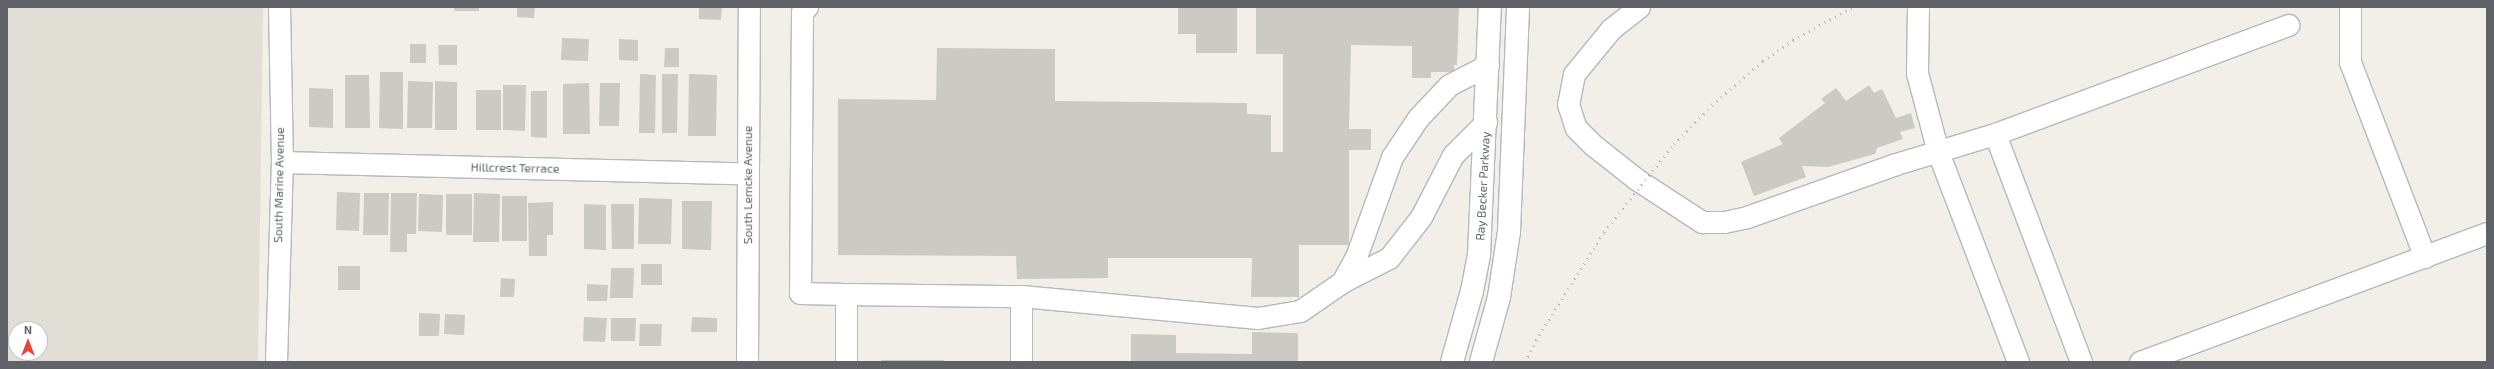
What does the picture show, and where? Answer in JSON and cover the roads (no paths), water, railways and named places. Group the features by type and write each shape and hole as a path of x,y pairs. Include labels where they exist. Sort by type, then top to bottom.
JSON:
{"main road":[{"name":"Ray Becker Parkway","path":"1452,362 1472,290 1479,255 1490,7"},
{"path":"1481,362 1499,296 1509,232 1518,7"}],"street":[{"name":"South Marine Avenue","path":"276,362 282,162 279,7"},
{"name":"South Lemcke Avenue","path":"747,362 749,7"},
{"path":"807,7 802,11 800,292 1021,296 1258,318 1300,311 1342,282 1389,258 1421,217 1453,155 1486,122"},
{"path":"1638,7 1611,29 1574,74 1568,104 1576,128 1594,145 1636,179 1702,222 1724,222 1747,217 1995,134 2288,25"},
{"path":"1918,7 1917,73 1938,152 2018,362"},
{"path":"2350,7 2350,62 2425,257"},
{"path":"1342,282 1356,257 1392,157 1418,118 1449,85 1488,65"},
{"path":"1995,134 2081,362"},
{"name":"Hillcrest Terrace","path":"282,162 748,173"},
{"path":"2140,362 2487,233"},
{"path":"846,294 846,362"},
{"path":"1021,296 1021,362"}],"railway":[{"path":"1525,362 1536,340 1604,232 1674,144 1712,105 1763,61 1793,40 1852,7"}]}
